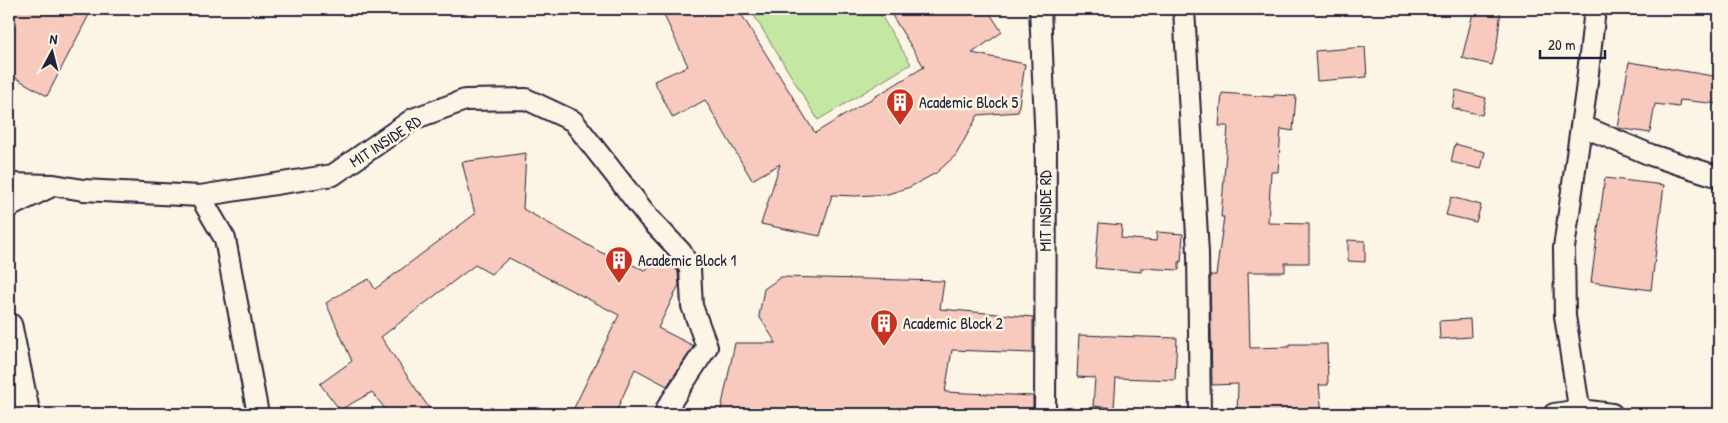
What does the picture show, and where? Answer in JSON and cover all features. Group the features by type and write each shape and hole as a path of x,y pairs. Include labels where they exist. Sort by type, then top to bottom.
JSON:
{"street":[{"name":"MIT INSIDE RD","path":"1040,9 1046,145 1045,414"},
{"path":"1184,9 1198,253 1200,414"},
{"path":"1580,412 1566,316 1564,248 1582,126 1595,9"},
{"name":"MIT INSIDE RD","path":"9,184 54,185 83,190 200,196 333,175 413,119 465,100 526,99 573,121 649,218 681,252 690,268 692,306 707,347 664,414"},
{"path":"1582,126 1651,155 1719,177"},
{"path":"9,207 54,185"},
{"path":"200,196 225,239 258,414"},
{"path":"9,326 27,414"},
{"path":"1554,414 1580,412 1612,414"}],"green space":[{"path":"750,9 877,9 911,64 818,120"}],"building":[{"path":"9,9 92,9 47,96 9,74"},
{"name":"Academic Block 5","path":"661,9 738,9 815,133 924,67 888,9 987,9 1002,32 972,53 1025,64 1018,112 978,115 956,155 936,173 910,187 888,194 832,195 820,236 761,224 780,164 752,180 705,100 673,118 654,81 688,66"},
{"path":"1474,9 1501,9 1497,45 1492,65 1462,58"},
{"path":"1365,47 1367,77 1317,81 1315,51"},
{"path":"1629,62 1719,77 1719,104 1680,100 1679,107 1655,104 1650,133 1618,128"},
{"path":"1456,90 1486,98 1482,115 1452,108"},
{"path":"1222,93 1274,97 1274,95 1296,96 1293,131 1281,129 1278,172 1271,172 1268,223 1309,224 1309,263 1285,263 1285,272 1248,272 1250,348 1289,347 1289,344 1327,344 1328,385 1319,385 1322,414 1237,414 1238,384 1212,385 1210,275 1216,275 1224,217 1221,217 1228,126 1219,126"},
{"path":"1455,144 1485,152 1481,169 1451,162"},
{"name":"Academic Block 1","path":"526,153 523,209 600,252 645,270 658,262 676,269 678,272 679,285 658,328 694,346 667,386 635,369 615,414 571,414 619,315 509,258 491,274 475,265 381,337 433,414 389,414 372,392 340,410 320,384 352,361 326,303 369,279 375,289 475,214 462,162"},
{"path":"1605,178 1664,185 1651,290 1591,282"},
{"path":"1451,197 1481,205 1476,222 1446,215"},
{"path":"1099,223 1122,225 1121,238 1156,241 1157,232 1183,234 1179,270 1141,268 1141,272 1095,268"},
{"path":"1348,240 1365,241 1365,262 1348,261"},
{"name":"Academic Block 2","path":"781,277 944,281 940,309 1033,317 1033,353 952,350 945,392 1033,396 1033,414 720,414 735,343 776,343 759,316 764,289"},
{"path":"1470,319 1471,337 1440,339 1439,321"},
{"path":"1079,335 1177,338 1175,380 1116,378 1114,408 1093,406 1095,378 1077,377"}],"place":[{"name":"Academic Block 5","path":"900,126"},
{"name":"Academic Block 1","path":"619,284"},
{"name":"Academic Block 2","path":"884,347"}]}
